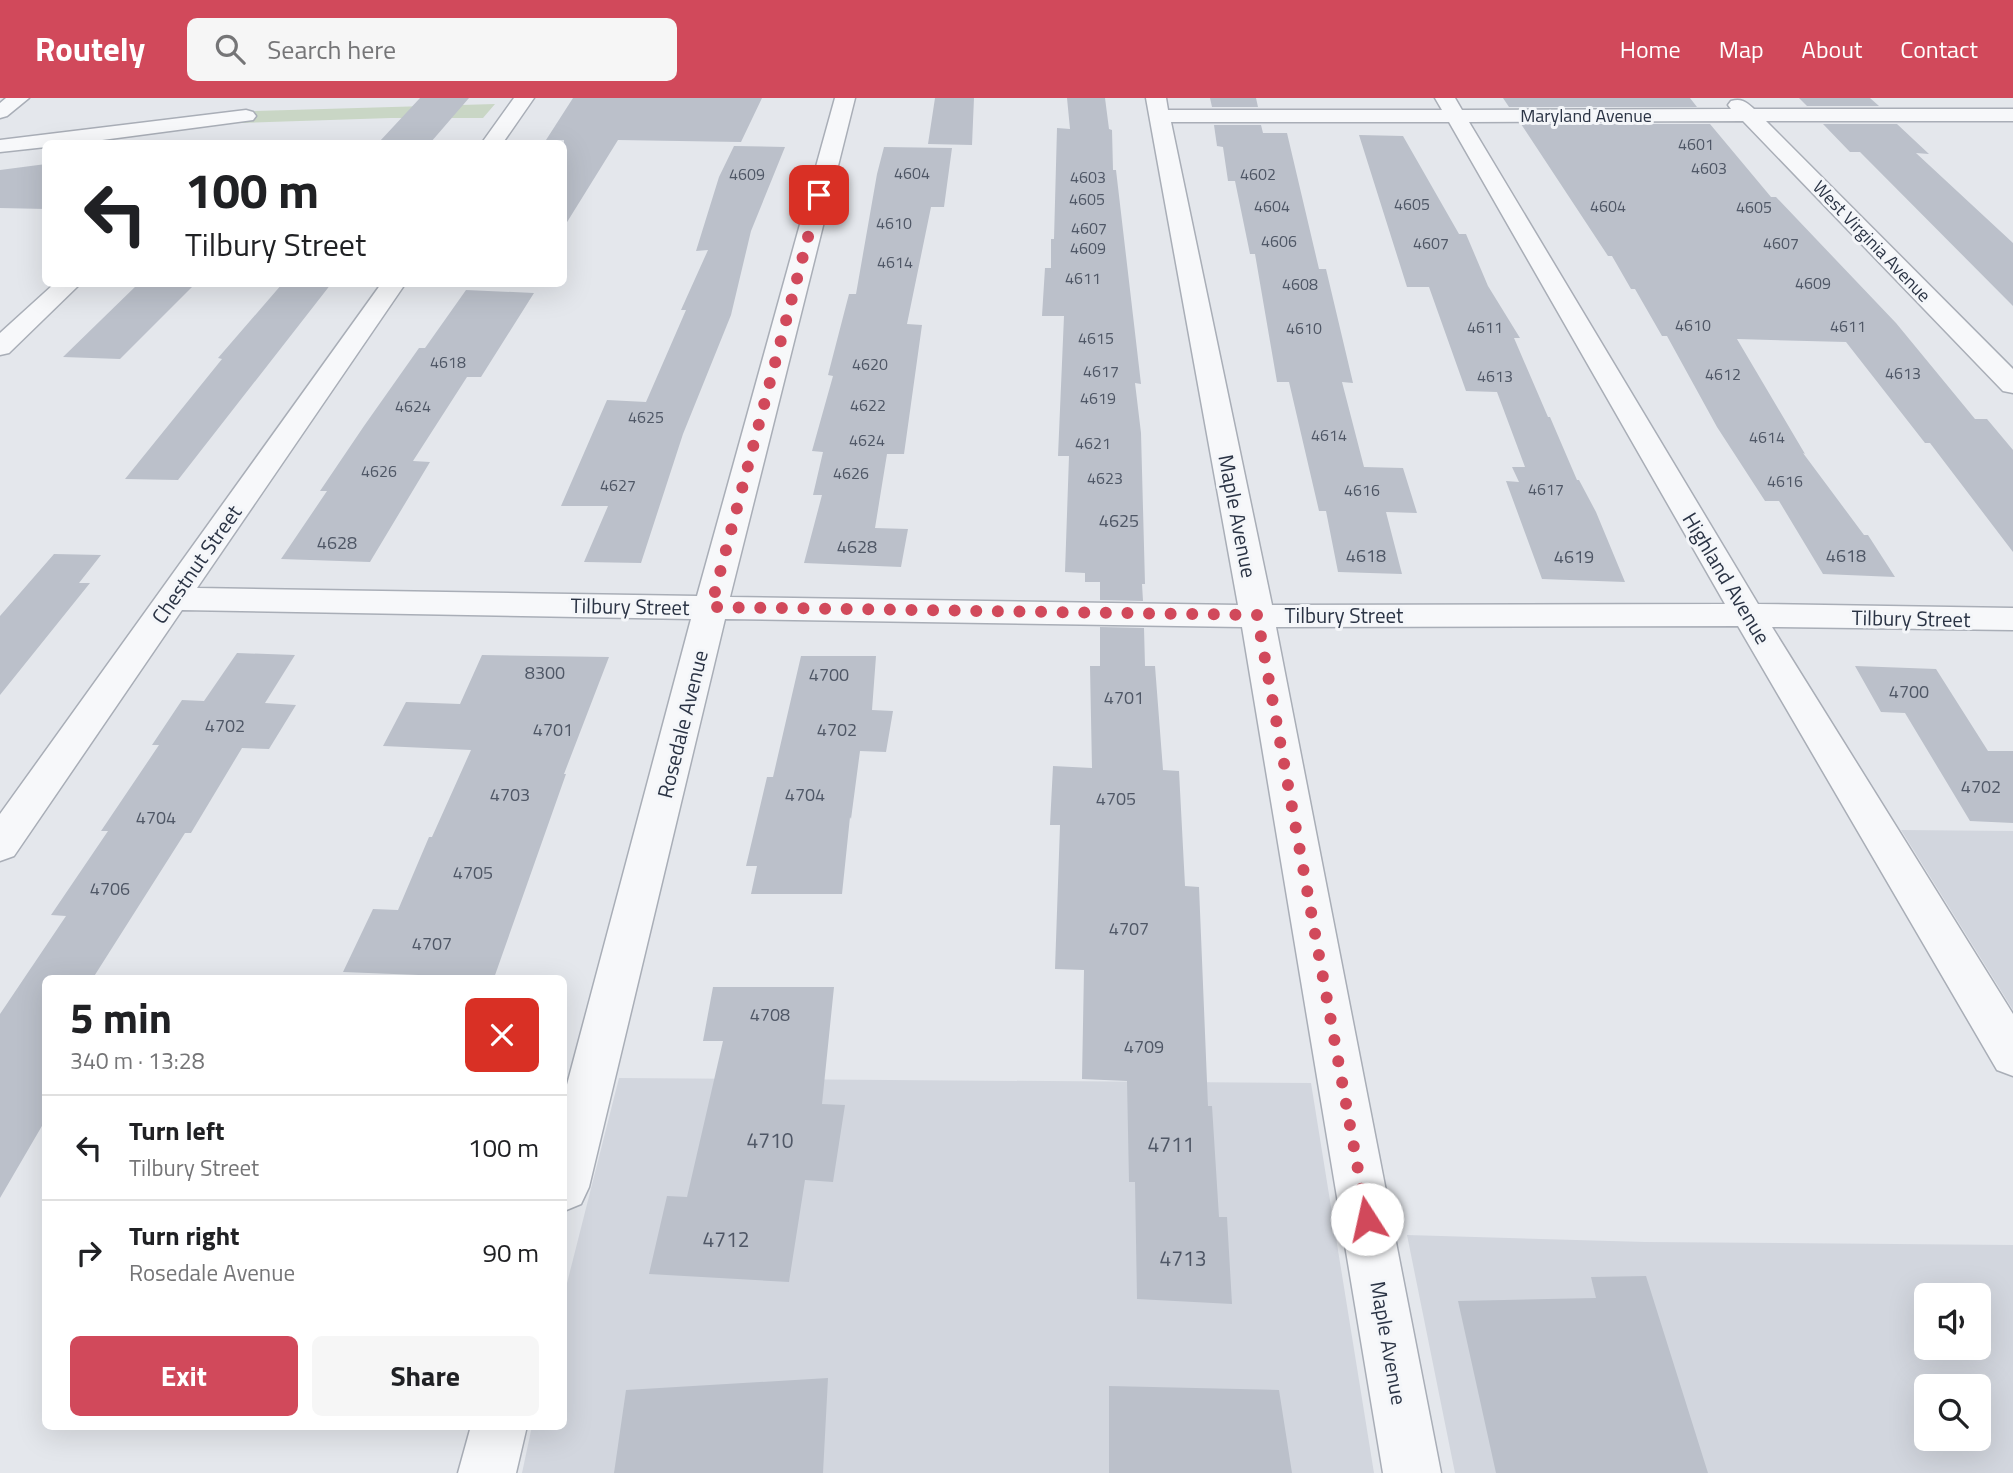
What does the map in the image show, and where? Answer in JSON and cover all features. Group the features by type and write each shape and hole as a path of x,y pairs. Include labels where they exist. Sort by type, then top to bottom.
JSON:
{"street":[{"path":"0,112 19,98"},
{"path":"221,140 265,98"},
{"path":"494,140 524,98"},
{"name":"Rosedale Avenue","path":"567,1176 711,607 845,98"},
{"name":"West Virginia Avenue","path":"1732,98 2013,385"},
{"name":"Maryland Avenue","path":"1157,107 1450,107 1749,115 2013,115"},
{"name":"Maple Avenue","path":"1157,107 1257,615 1412,1473"},
{"name":"Highland Avenue","path":"1450,107 1748,615 2013,1055"},
{"path":"49,140 246,116"},
{"path":"0,146 42,141"},
{"path":"0,347 65,287"},
{"name":"Chestnut Street","path":"0,845 391,287"},
{"name":"Tilbury Street","path":"172,599 1257,615 1748,615 2013,619"},
{"path":"487,1473 498,1430"}],"shaded area":[{"path":"1901,830 2013,831 2013,1010"},
{"path":"619,1078 1311,1083 1374,1473 522,1473 531,1430 567,1430 567,1283"},
{"path":"1407,1235 1645,1242 2013,1245 2013,1473 1455,1473"}],"green space":[{"path":"495,104 483,118 241,123 255,111"}],"building":[{"path":"420,98 469,98 433,140 381,140"},
{"path":"573,98 762,98 741,142 618,140 567,222 567,140 546,140"},
{"path":"935,98 974,98 972,145 928,144"},
{"path":"1067,98 1105,98 1109,129 1112,130 1113,170 1116,170 1141,384 1135,383 1141,433 1145,584 1142,584 1143,601 1100,600 1100,582 1085,582 1085,573 1065,572 1069,456 1058,456 1064,316 1042,316 1045,268 1051,268 1051,239 1054,239 1057,128 1070,129"},
{"path":"1210,98 1256,98 1258,107 1212,107"},
{"path":"1503,98 1690,98 1697,107 1509,107"},
{"path":"1799,98 1870,98 1879,106 1807,106"},
{"path":"1521,124 1710,124 1771,197 1776,197 1896,323 1975,419 1987,419 2013,450 2013,552 1930,443 1925,443 1846,342 1737,339 1805,454 1803,453 1864,535 1868,535 1895,577 1823,574 1779,501 1765,501 1717,427 1667,336 1662,336 1635,289 1631,289 1612,256 1608,256"},
{"path":"1823,124 1897,124 1929,154 1916,153 2013,243 2013,306 1860,152 1850,152"},
{"path":"1214,125 1261,125 1263,133 1287,133 1319,269 1326,269 1353,383 1342,382 1364,467 1403,468 1417,513 1386,512 1402,574 1338,572 1326,511 1319,511 1289,382 1277,382 1255,254 1250,254 1235,181 1228,181 1223,147 1217,146"},
{"path":"1359,135 1403,136 1459,234 1466,234 1488,286 1520,338 1514,338 1577,480 1596,512 1625,582 1542,579 1506,481 1519,482 1512,467 1525,467 1497,392 1466,391 1429,287 1407,287"},
{"path":"734,146 785,147 751,231 731,315 683,434 641,563 584,562 608,506 561,506 607,400 646,402 686,310 681,310 708,250 696,251 719,177"},
{"path":"884,147 952,148 944,207 931,207 907,324 922,325 904,454 887,454 875,528 908,529 901,567 804,563 822,495 813,495 823,452 812,451 833,376 828,375 849,294 856,294"},
{"path":"42,165 42,209 0,208 0,170"},
{"path":"135,287 192,287 120,359 63,357"},
{"path":"279,287 329,287 178,480 125,479 222,359 218,358"},
{"path":"466,290 534,293 481,377 467,377 413,461 430,462 370,562 281,559 327,491 320,491 364,426 419,348 425,348"},
{"path":"54,554 101,555 79,583 90,583 0,695 0,616"},
{"path":"1100,627 1144,628 1145,666 1155,666 1163,770 1179,771 1185,886 1199,887 1208,1106 1212,1106 1219,1217 1227,1217 1232,1304 1137,1299 1135,1182 1129,1182 1127,1081 1082,1079 1084,970 1055,969 1060,825 1050,825 1053,766 1092,768 1090,666 1100,666"},
{"path":"237,653 295,655 265,703 296,705 269,749 242,748 191,833 185,833 95,975 42,975 42,1126 0,1198 0,1014 66,916 51,915 108,831 101,831 159,745 152,745 182,700 204,701"},
{"path":"482,655 609,657 564,774 495,975 343,972 373,909 398,910 471,750 383,746 406,702 460,704"},
{"path":"801,656 876,656 872,710 893,711 886,752 860,751 842,894 751,894 757,866 746,866 767,777 773,777"},
{"path":"1855,666 1936,669 1988,751 2013,751 2013,823 1970,821 1905,713 1881,712"},
{"path":"713,987 834,987 822,1104 845,1105 833,1182 805,1180 789,1282 649,1274 667,1196 687,1197 723,1041 703,1041"},
{"path":"1646,1276 1708,1473 1496,1473 1458,1301 1596,1298 1591,1277"},
{"path":"828,1378 823,1473 614,1473 626,1390"},
{"path":"1109,1386 1279,1390 1292,1473 1109,1473"}],"route":[{"path":"819,195 711,607 1257,615 1367,1219"}]}
